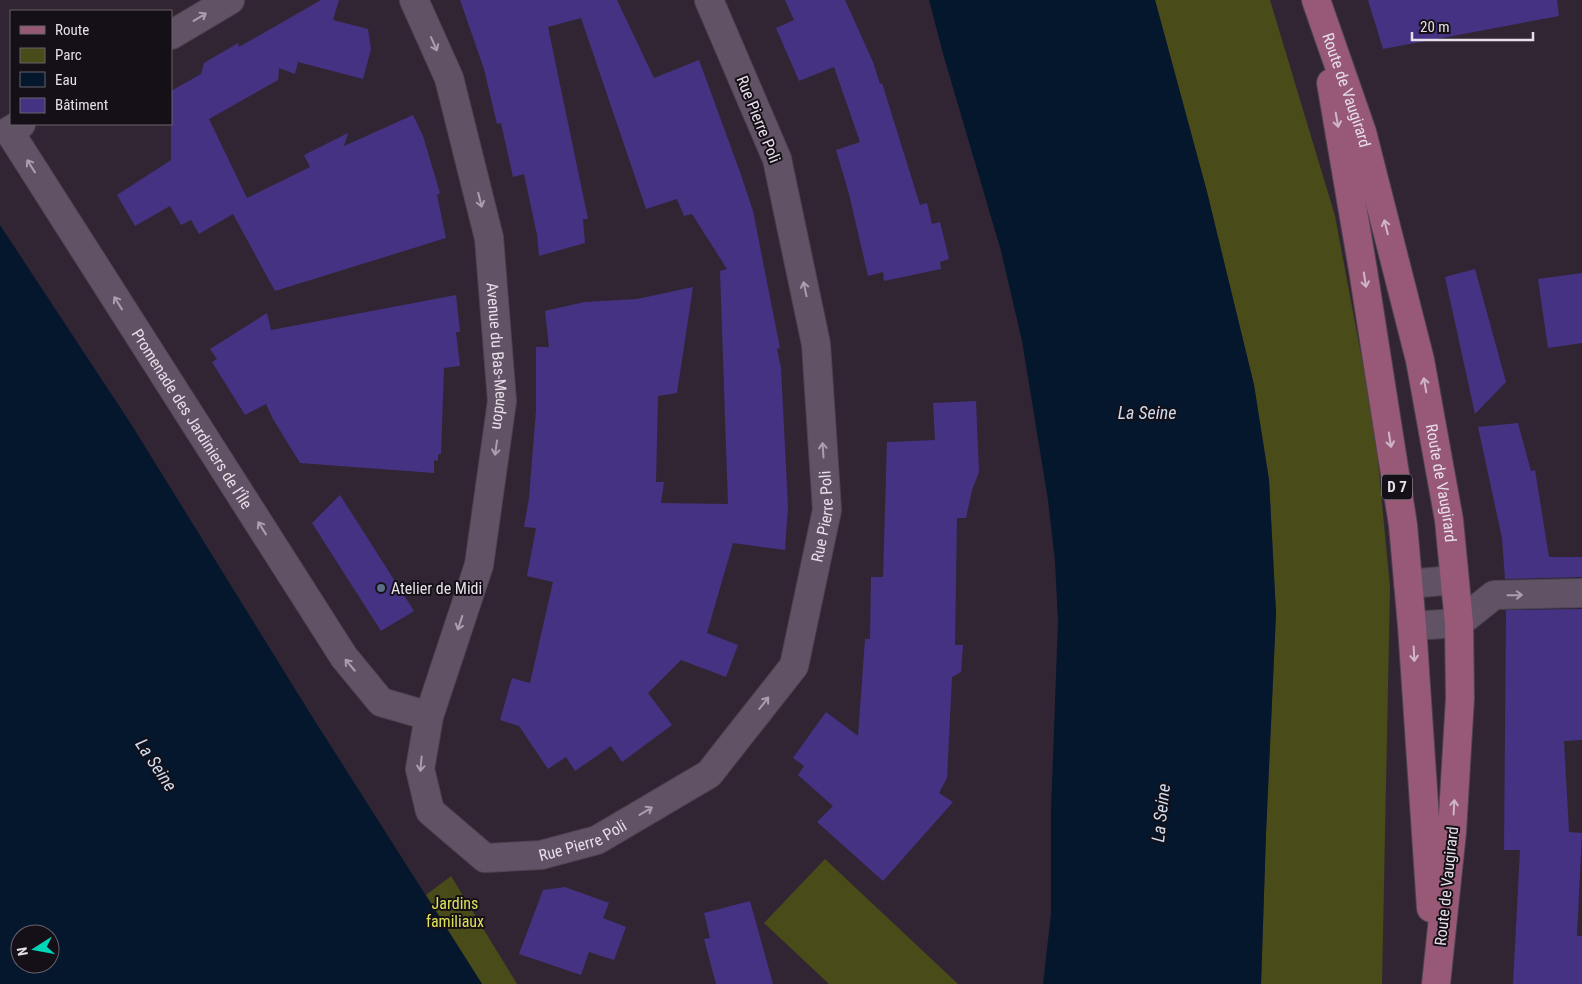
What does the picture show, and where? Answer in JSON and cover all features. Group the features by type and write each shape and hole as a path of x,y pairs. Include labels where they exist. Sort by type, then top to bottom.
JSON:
{"main road":[{"name":"Route de Vaugirard","path":"1316,1 1362,132 1420,360 1449,520 1458,623 1460,698 1452,832 1436,980"},
{"name":"Route de Vaugirard","path":"1316,1 1363,270 1403,525 1412,626 1436,980"}],"street":[{"path":"172,34 230,0"},
{"name":"Avenue du Bas-Meudon","path":"414,0 449,78 489,238 502,400 479,565 429,716 420,769 430,811 485,858"},
{"name":"Rue Pierre Poli","path":"485,858 541,855 597,840 708,774 794,666 827,510 816,344 777,159 709,0"},
{"name":"Promenade des Jardiniers de l'Île","path":"15,127 344,657 381,702 429,716"},
{"path":"1408,584 1454,580"},
{"path":"1412,626 1458,623 1494,595 1582,593"}],"green space":[{"path":"1155,0 1270,0 1335,216 1375,429 1390,587 1382,984 1261,984 1276,613 1269,480 1254,385 1207,192"},
{"path":"825,859 958,984 829,984 764,923"},
{"name":"Jardins familiaux","path":"451,876 517,984 482,984 426,895"}],"water":[{"name":"La Seine","path":"929,0 1155,0 1207,192 1254,385 1269,480 1276,613 1261,984 1043,984 1051,914 1051,810 1058,622 1055,561 1048,500 1022,341 1001,251"},
{"name":"La Seine","path":"0,225 131,424 308,710 482,984 0,984"}],"building":[{"path":"321,0 339,0 333,20 368,29 371,49 363,79 298,62 295,74 279,68 278,80 209,119 247,198 310,167 304,155 348,133 344,146 413,115 423,136 440,193 437,195 446,238 275,291 233,214 199,234 191,220 181,225 170,206 135,226 117,195 171,160 172,90 201,74 204,63 238,43 239,47"},
{"path":"460,0 617,0 654,78 699,60 753,211 780,348 777,349 781,368 788,507 785,550 733,543 707,633 738,645 726,677 681,660 648,693 672,725 622,762 611,746 575,771 566,757 548,769 519,726 500,720 512,678 530,683 553,582 527,576 536,528 524,527 529,498 536,410 536,347 549,347 545,311 584,302 637,299 693,287 677,393 658,396 656,482 664,482 661,503 728,504 720,271 727,269 692,214 684,216 677,199 646,209 581,18 548,27 588,219 583,219 585,243 539,256 537,235 524,174 513,177 501,123 497,124 484,69"},
{"path":"785,0 845,0 873,62 880,84 882,83 920,205 927,203 932,224 940,222 949,259 940,262 941,269 884,281 883,272 868,276 849,194 836,150 860,142 834,67 799,81 776,28 794,20"},
{"path":"1368,0 1557,0 1559,16 1383,49"},
{"path":"1475,269 1506,382 1475,414 1445,277"},
{"path":"1582,273 1582,343 1548,348 1538,279"},
{"path":"456,295 460,332 456,332 460,366 444,368 441,454 438,454 438,461 434,460 434,473 300,463 266,404 245,415 212,362 217,359 210,349 267,313 271,330"},
{"path":"976,401 979,472 972,490 966,518 957,518 955,645 963,645 961,672 952,677 947,778 939,793 953,802 883,881 817,822 833,806 798,775 804,766 793,758 826,712 858,736 865,639 870,639 871,577 883,577 887,442 935,440 933,403"},
{"path":"1518,423 1531,471 1535,470 1549,557 1582,557 1582,577 1505,579 1502,538 1478,427"},
{"path":"340,495 414,611 381,631 312,523"},
{"path":"1582,609 1582,740 1564,741 1569,832 1582,833 1577,936 1582,936 1582,984 1513,984 1520,850 1504,850 1506,610"},
{"path":"565,887 609,903 603,918 626,927 614,960 589,952 581,975 519,954 543,890"},
{"path":"750,901 773,984 716,984 704,939 710,938 704,913"}],"place":[{"name":"Atelier de Midi","path":"381,588"}]}
